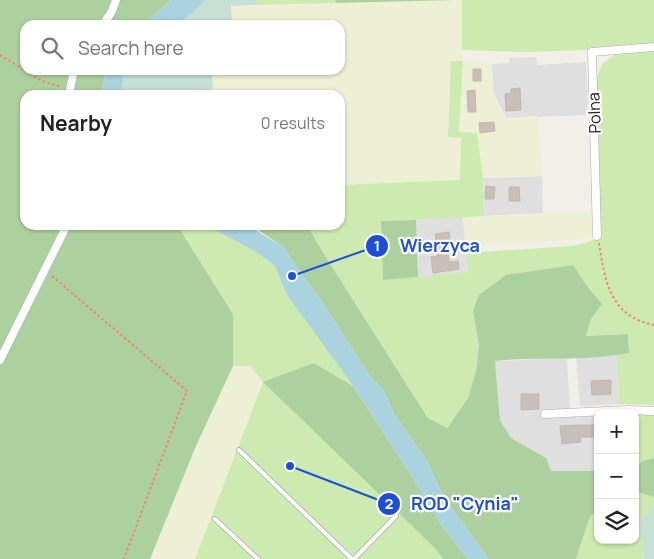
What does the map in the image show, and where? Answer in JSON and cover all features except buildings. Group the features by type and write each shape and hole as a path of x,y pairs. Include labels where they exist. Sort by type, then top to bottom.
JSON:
{"street":[{"path":"106,20 116,0"},
{"name":"Polna","path":"597,236 592,52 654,47"},
{"path":"69,90 73,75"},
{"path":"0,360 65,230"},
{"path":"545,414 654,410"}],"lane":[{"path":"239,450 353,559 396,516"},
{"path":"215,519 258,559"}],"path":[{"path":"0,56 20,68"},
{"path":"32,75 66,90"},
{"path":"597,236 605,280 617,305 630,316 654,325"},
{"path":"45,270 187,391 124,559"}],"shaded area":[{"path":"536,57 537,65 586,62 588,115 506,118 493,92 492,64 509,63 509,58"},
{"path":"542,176 543,213 484,216 483,178"},
{"path":"463,217 468,272 418,277 416,220"},
{"path":"617,355 619,404 580,406 576,358"},
{"path":"567,358 570,410 549,413 549,418 594,416 594,471 551,471 525,447 511,438 500,420 495,361"}],"green space":[{"path":"0,0 171,0 148,20 20,20 20,75 105,75 102,90 20,90 20,230 180,230 233,314 233,366 196,446 150,559 0,559"},
{"path":"205,0 259,0 255,5 231,6 232,20 182,20 194,12"},
{"path":"259,0 335,0 336,3 255,5"},
{"path":"335,0 455,0 336,3"},
{"path":"462,0 463,60 492,64 493,92 506,118 538,116 542,176 483,178 477,133 459,132 462,61 451,61 448,137 461,138 460,180 345,185 345,90 213,90 212,75 345,75 345,20 232,20 231,6"},
{"path":"462,0 654,0 654,44 586,50 525,52 462,50"},
{"path":"654,51 654,405 619,404 617,355 629,353 628,334 586,336 591,319 602,304 573,265 542,270 473,311 479,346 476,371 468,398 447,428 429,419 310,230 345,230 345,185 460,180 461,138 448,137 451,61 463,61 459,132 477,133 483,178 484,216 381,222 383,280 468,272 466,253 572,246 589,242 601,235 596,80 602,64 615,55"},
{"path":"124,75 212,75 213,90 122,90"},
{"path":"593,211 592,234 584,239 466,246 463,217"},
{"path":"416,220 418,277 383,280 381,221"},
{"path":"180,230 215,230 256,252 275,266 287,295 353,386 314,363 443,559 195,559 263,382 250,366 233,366 233,314"},
{"path":"260,230 310,230 428,418 447,428 468,398 476,371 479,346 473,311 479,295 506,275 573,265 602,304 591,319 586,336 628,334 629,353 596,357 495,361 500,420 511,438 546,458 551,471 594,471 594,513 590,517 576,559 489,559 443,496 427,461 394,414 383,389 369,375 326,308 283,247"},
{"path":"314,363 353,386 442,526 468,559 443,559 436,549 263,382"},
{"path":"233,366 250,366 263,382 195,559 150,559 196,446"},
{"path":"654,413 654,458 639,464 639,454 639,414"},
{"path":"654,458 654,497 639,492 639,464"},
{"path":"639,492 654,497 654,504 640,523 644,559 576,559 590,517 594,513 594,544 639,544"},
{"path":"654,504 654,559 644,559 640,523"}],"water":[{"path":"171,0 205,0 194,12 182,20 148,20"},
{"path":"105,75 124,75 122,90 102,90"},
{"path":"215,230 255,230 283,247 326,308 369,375 383,389 394,414 427,461 443,496 489,559 468,559 442,526 353,386 287,295 275,266 256,252"}],"place":[{"name":"Wierzyca","path":"292,276"},
{"name":"ROD \"Cynia\"","path":"290,466"}]}
